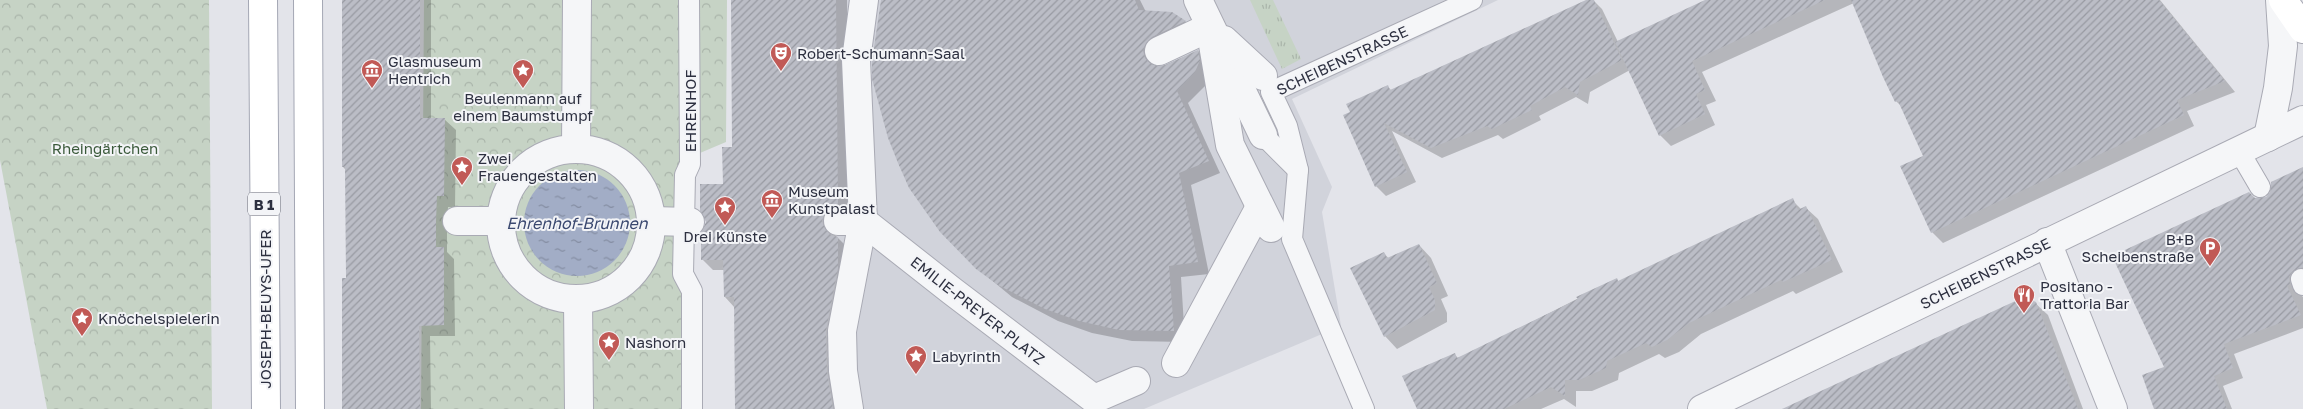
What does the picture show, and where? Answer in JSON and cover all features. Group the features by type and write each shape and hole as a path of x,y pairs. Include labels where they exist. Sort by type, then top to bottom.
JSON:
{"main road":[{"name":"JOSEPH-BEUYS-UFER","path":"263,0 266,409"},
{"path":"308,0 310,409"},
{"path":"2281,0 2303,29"}],"street":[{"path":"576,149 577,0"},
{"path":"849,409 843,371 842,332 850,221 856,60 864,0"},
{"path":"1198,0 1210,27 1250,82 1271,128 1230,145"},
{"path":"2268,137 2278,88 2283,46 2281,0"},
{"path":"1159,51 1210,27"},
{"path":"1210,27 1250,82"},
{"path":"1176,363 1274,225 1230,145 1250,82"},
{"name":"SCHEIBENSTRASSE","path":"1702,409 2303,120"},
{"path":"576,149 599,152 620,163 636,178 647,198 652,221 649,245 639,267 622,284 601,296 578,300 553,297 530,286 513,268 502,246 500,221 502,204 508,188 526,167 550,153 576,149"},
{"path":"457,221 500,221"},
{"path":"652,221 687,222"},
{"name":"EMILIE-PREYER-PLATZ","path":"850,221 952,292 1083,404 1136,381"},
{"path":"2047,242 2113,409"},
{"path":"578,300 579,409"}],"lane":[{"name":"EHRENHOF","path":"689,0 690,164 685,175 687,222 682,274 692,291 692,409"},
{"name":"SCHEIBENSTRASSE","path":"1250,82 1472,0"},
{"path":"1271,128 1298,170 1274,225 1364,409"},
{"path":"2239,151 2260,187"}],"shaded area":[{"path":"834,0 1498,0 1292,99 1332,187 1322,212 1341,326 1144,409 839,409"}],"green space":[{"name":"Rheingärtchen","path":"0,0 209,0 212,409 47,409 0,160"},
{"path":"424,0 727,0 726,142 681,161 682,409 421,409"},
{"path":"1250,0 1273,0 1301,59 1282,69"}],"water":[{"name":"Ehrenhof-Brunnen","path":"577,170 597,174 614,186 626,203 630,223 626,243 614,260 597,272 577,276 557,272 540,260 528,243 524,223 528,203 540,186 557,174"}],"building":[{"path":"342,0 420,0 420,118 445,118 444,196 437,196 436,221 436,247 444,247 444,325 419,326 420,409 342,409 342,278 346,278 345,167 342,167"},
{"path":"731,0 836,0 838,205 830,208 824,214 822,221 825,229 831,235 838,237 838,268 826,331 827,371 833,409 735,409 734,297 724,297 723,260 701,260 701,233 706,222 700,211 700,184 723,184 722,147 732,147"},
{"path":"881,0 1135,0 1139,10 1172,12 1186,21 1152,37 1146,43 1143,50 1145,58 1151,64 1157,66 1166,65 1198,50 1200,60 1195,72 1177,91 1209,161 1179,173 1198,262 1169,266 1174,331 1119,330 1079,321 1045,309 998,285 976,269 940,232 909,188 888,138 872,79 872,61"},
{"path":"1586,0 1594,0 1622,60 1580,82 1578,95 1565,87 1530,106 1532,110 1492,129 1487,126 1431,148 1384,123 1407,172 1375,187 1343,115 1350,112 1346,104 1388,85 1390,90"},
{"path":"1705,0 1825,0 1692,61 1705,90 1696,94 1705,114 1659,136 1615,42"},
{"path":"1851,0 2159,0 2225,81 2177,100 2184,115 1931,233 1900,166 1923,156 1898,101 1895,102 1883,77"},
{"name":"B+B Scheibenstraße","path":"2303,167 2303,267 2292,272 2289,277 2290,284 2287,286 2301,315 2224,344 2233,368 2214,376 2227,409 2154,409 2142,375 2164,367 2112,256 2249,192 2255,198 2266,197 2270,192 2271,182"},
{"path":"1793,198 1798,210 1806,206 1832,260 1783,282 1781,280 1689,323 1667,340 1652,347 1646,343 1607,361 1606,368 1579,380 1565,380 1565,396 1551,387 1504,409 1417,409 1402,376 1455,353 1457,358 1578,299 1576,297 1617,278 1618,281"},
{"path":"1419,244 1437,283 1429,287 1435,300 1435,310 1384,337 1350,268 1384,252 1387,258"},
{"path":"2024,297 2036,302 2078,409 1782,409"}],"place":[{"name":"Robert-Schumann-Saal","path":"781,72"},
{"name":"Glasmuseum Hentrich","path":"372,89"},
{"name":"Beulenmann auf einem Baumstumpf","path":"523,89"},
{"name":"Zwei Frauengestalten","path":"462,186"},
{"name":"Museum Kunstpalast","path":"772,219"},
{"name":"Drei Künste","path":"725,226"},
{"name":"B+B Scheibenstraße","path":"2210,267"},
{"name":"Positano - Trattoria Bar","path":"2024,314"},
{"name":"Knöchelspielerin","path":"82,337"},
{"name":"Nashorn","path":"609,361"},
{"name":"Labyrinth","path":"916,375"}]}
